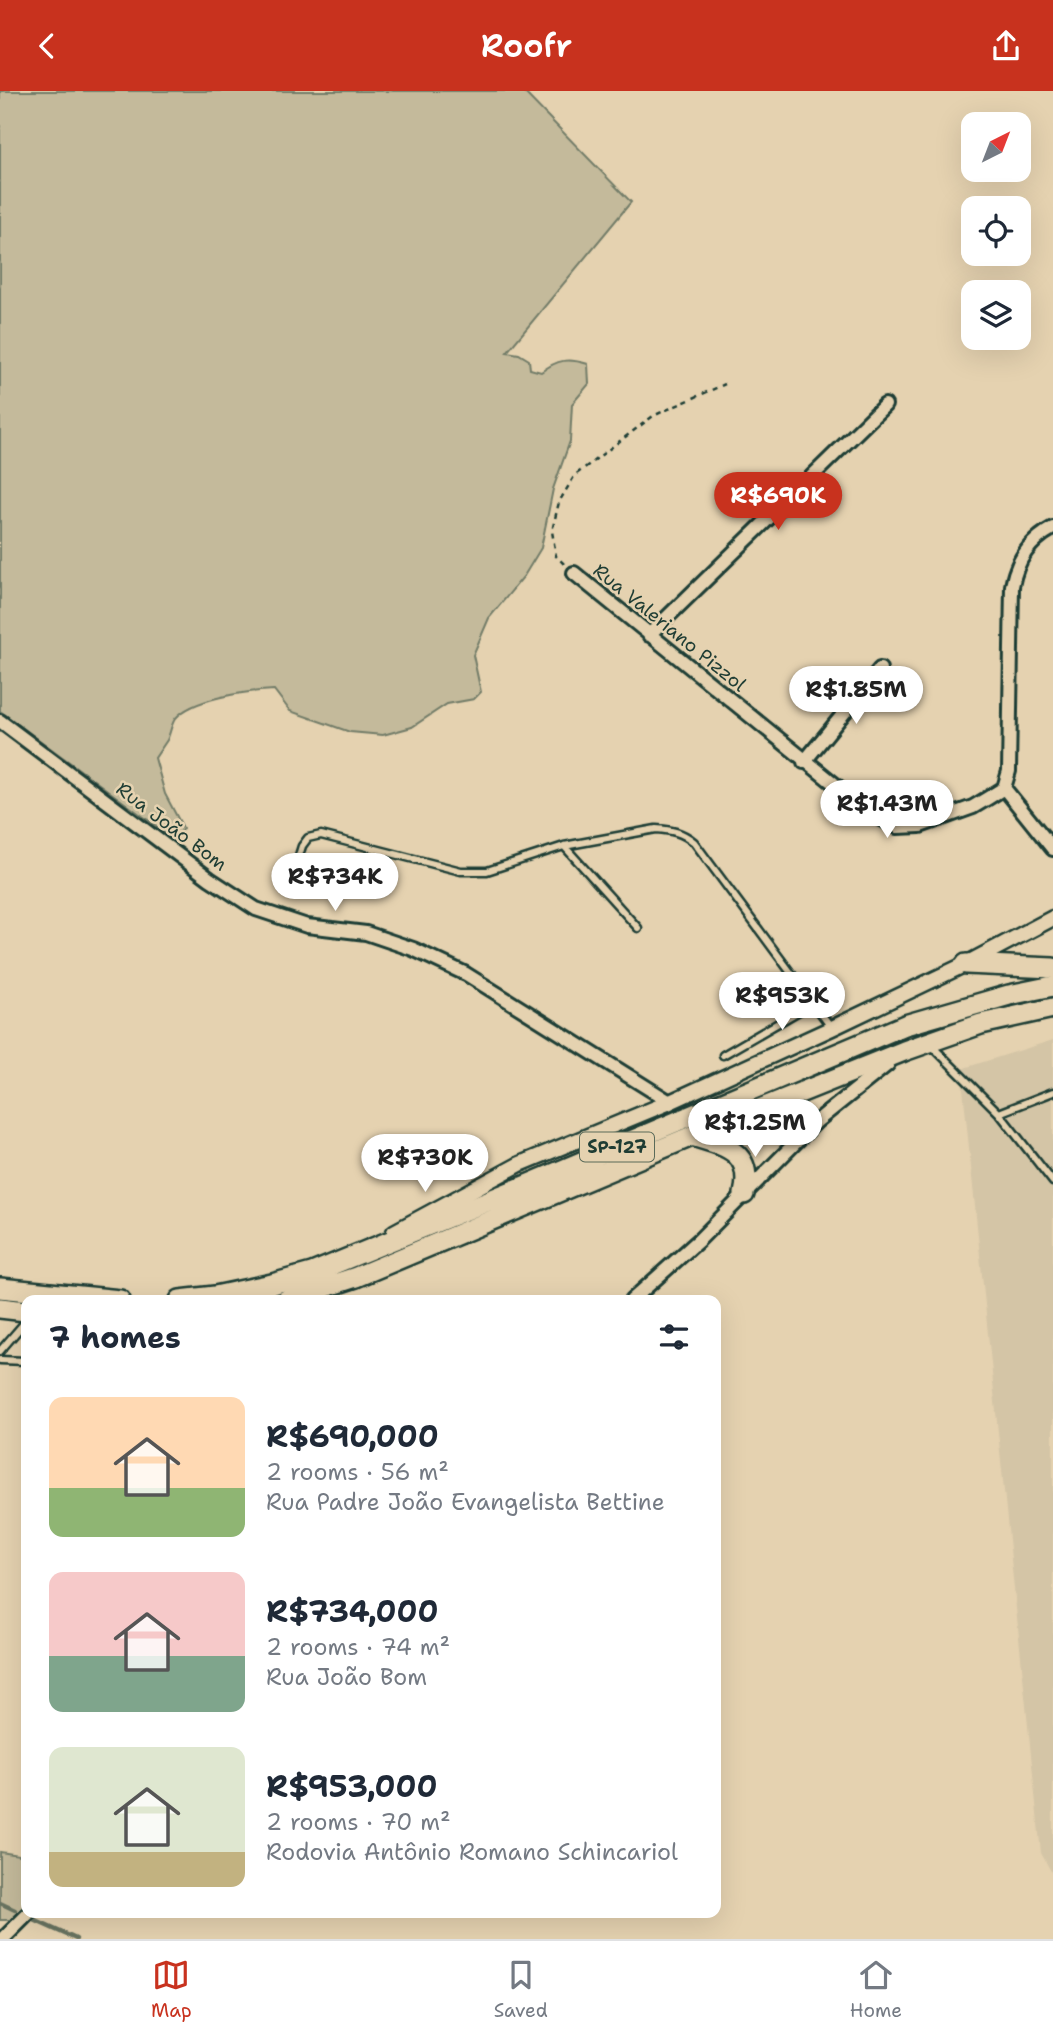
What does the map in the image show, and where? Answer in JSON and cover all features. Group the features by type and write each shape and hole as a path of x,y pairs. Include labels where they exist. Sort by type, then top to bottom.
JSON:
{"highway":[{"path":"966,964 1053,968"},
{"name":"SP-127","path":"220,1295 272,1284 349,1258 905,1025 998,997 1053,986"},
{"name":"SP-127","path":"301,1295 356,1277 692,1136 904,1051 981,1024 1053,1008"},
{"path":"692,1136 730,1149 742,1158 747,1182 744,1193"},
{"path":"0,1288 70,1295"},
{"path":"0,1308 21,1310"}],"street":[{"path":"649,635 885,405"},
{"path":"1053,528 1026,549 1015,569 1012,586 1009,771 1004,788 1053,849"},
{"name":"Rua Valeriano Pizzol","path":"574,573 804,762 869,812 897,827 920,826 972,807 1004,788"},
{"path":"804,762 880,669"},
{"name":"Rua João Bom","path":"0,721 210,879 256,909 307,926 366,933 413,949 466,974 670,1102"},
{"path":"349,1258 419,1217 520,1164 670,1102 832,1028 966,964 1053,918"},
{"path":"638,1295 699,1240 817,1121 904,1051"},
{"path":"12,1936 25,1918"}],"lane":[{"path":"289,888 302,846 308,838 321,835 461,871 487,871 564,846 656,829 671,830 694,842 832,1028"},
{"path":"564,846 638,928"},
{"path":"723,1055 813,1003"},
{"path":"928,1042 999,1112 1053,1182"},
{"path":"999,1112 1053,1093"},
{"path":"0,1351 21,1327"},
{"path":"0,1360 21,1360"}],"path":[{"path":"574,573 556,556 552,531 558,502 575,475 653,416 725,384"}],"shaded area":[{"path":"0,91 523,91 631,202 507,352 519,354 529,360 530,369 541,372 563,361 588,364 589,384 572,404 570,441 553,489 541,548 524,576 489,618 473,655 481,692 474,699 447,704 412,727 383,735 350,732 290,711 274,690 236,694 194,706 175,719 167,740 155,758 165,794 183,828 175,840 0,711"},
{"path":"1053,1040 1053,1875 1041,1853 961,1069"},
{"path":"0,1852 21,1855 21,1909 13,1920 0,1920"}],"waterway":[{"path":"0,1903 15,1910"},
{"path":"34,1920 76,1939"}]}
